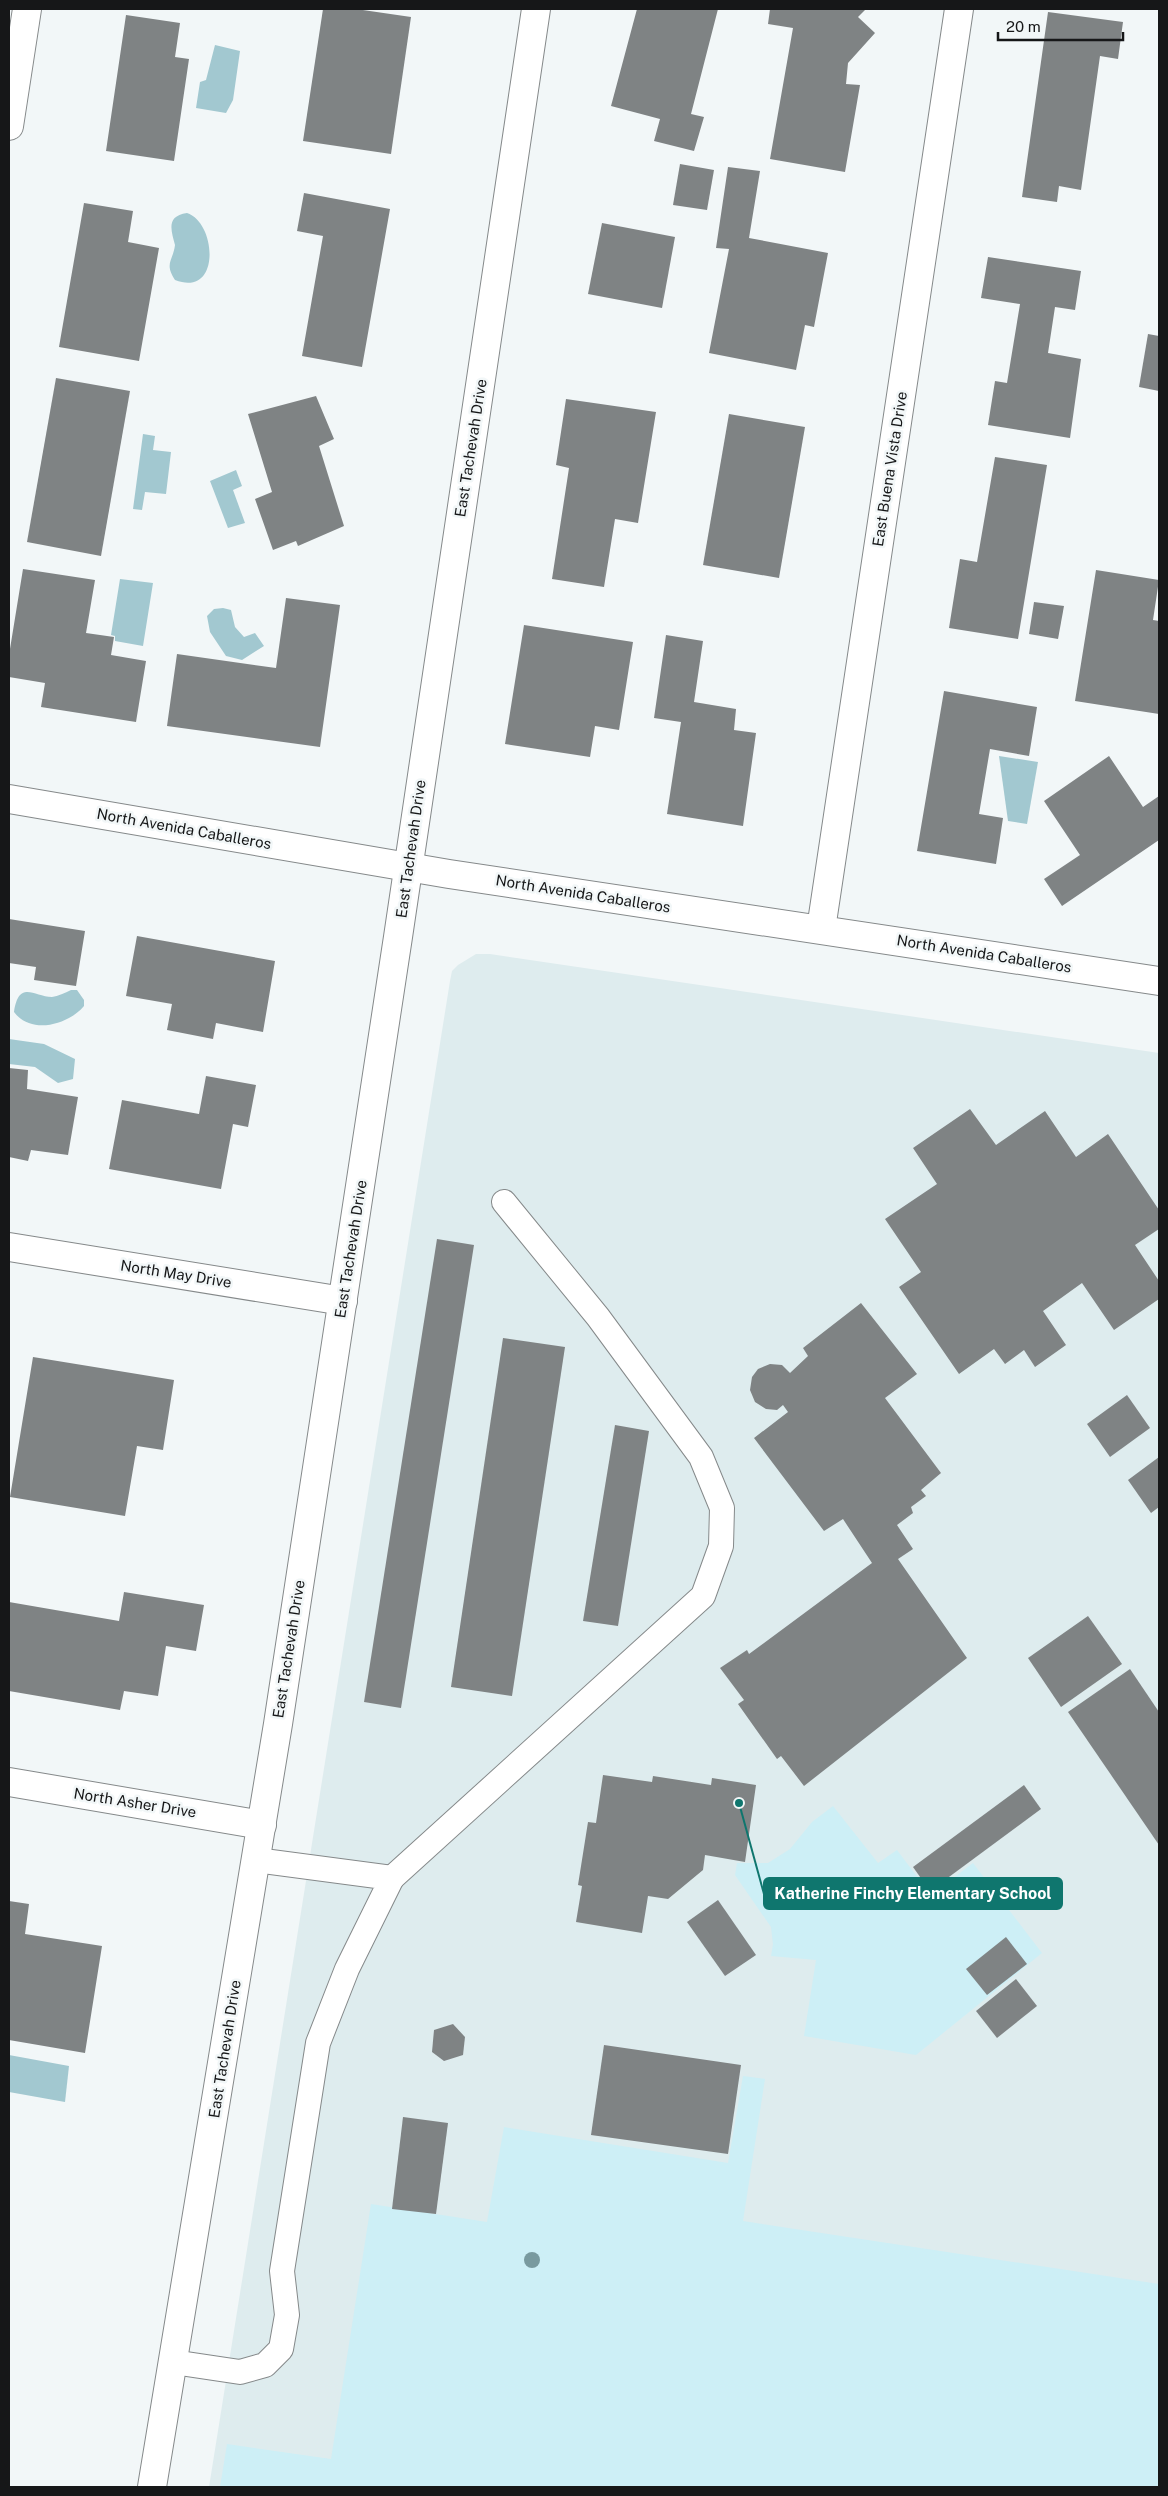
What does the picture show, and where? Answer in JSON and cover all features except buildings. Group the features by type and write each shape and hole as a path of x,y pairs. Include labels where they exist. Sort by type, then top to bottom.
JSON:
{"street":[{"path":"9,126 27,9"},
{"name":"East Tachevah Drive","path":"152,2487 262,1825 409,867 536,9"},
{"name":"East Buena Vista Drive","path":"821,929 959,9"},
{"name":"North Avenida Caballeros","path":"9,799 409,867 1159,981"},
{"name":"North May Drive","path":"9,1247 343,1301"},
{"name":"North Asher Drive","path":"9,1782 262,1825"}],"lane":[{"path":"173,2362 240,2372 264,2365 280,2349 286,2315 282,2271 318,2043 347,1969 392,1878 703,1596 721,1546 722,1508 701,1457 598,1317 504,1202"},
{"path":"256,1860 392,1878"}],"shaded area":[{"path":"215,45 240,51 233,100 226,113 196,108 200,82 206,80"},
{"path":"187,213 197,219 204,230 209,243 210,257 207,269 200,279 190,283 175,280 170,270 170,262 175,245 172,229 173,220"},
{"path":"143,434 155,436 153,450 171,452 166,494 145,492 142,510 133,509"},
{"path":"236,470 242,486 233,490 245,523 228,528 210,481"},
{"path":"120,579 153,583 143,646 115,641 115,636 111,635"},
{"path":"223,608 231,610 235,627 244,637 255,633 264,646 242,660 226,656 210,632 207,616 214,609"},
{"path":"999,756 1038,762 1027,824 1008,821"},
{"path":"476,954 490,954 1159,1053 1159,2487 209,2487 450,981 452,971"},
{"path":"71,990 77,990 84,1000 84,1006 77,1013 59,1022 49,1025 30,1023 21,1019 14,1012 16,1002 23,993 28,992 52,997"},
{"path":"9,1039 44,1044 75,1059 73,1079 58,1083 35,1067 9,1064"},
{"path":"833,1806 878,1863 897,1850 931,1895 973,1863 1042,1953 916,2055 804,2036 816,1960 771,1956 773,1944 771,1927 735,1875 737,1863 768,1863 790,1849 812,1822"},
{"path":"9,2055 69,2066 65,2102 9,2092"},
{"path":"743,2076 765,2079 743,2221 1159,2284 1159,2487 220,2487 227,2444 331,2459 371,2204 487,2222 504,2127 728,2163"}],"place":[{"name":"Katherine Finchy Elementary School","path":"739,1803"}]}
